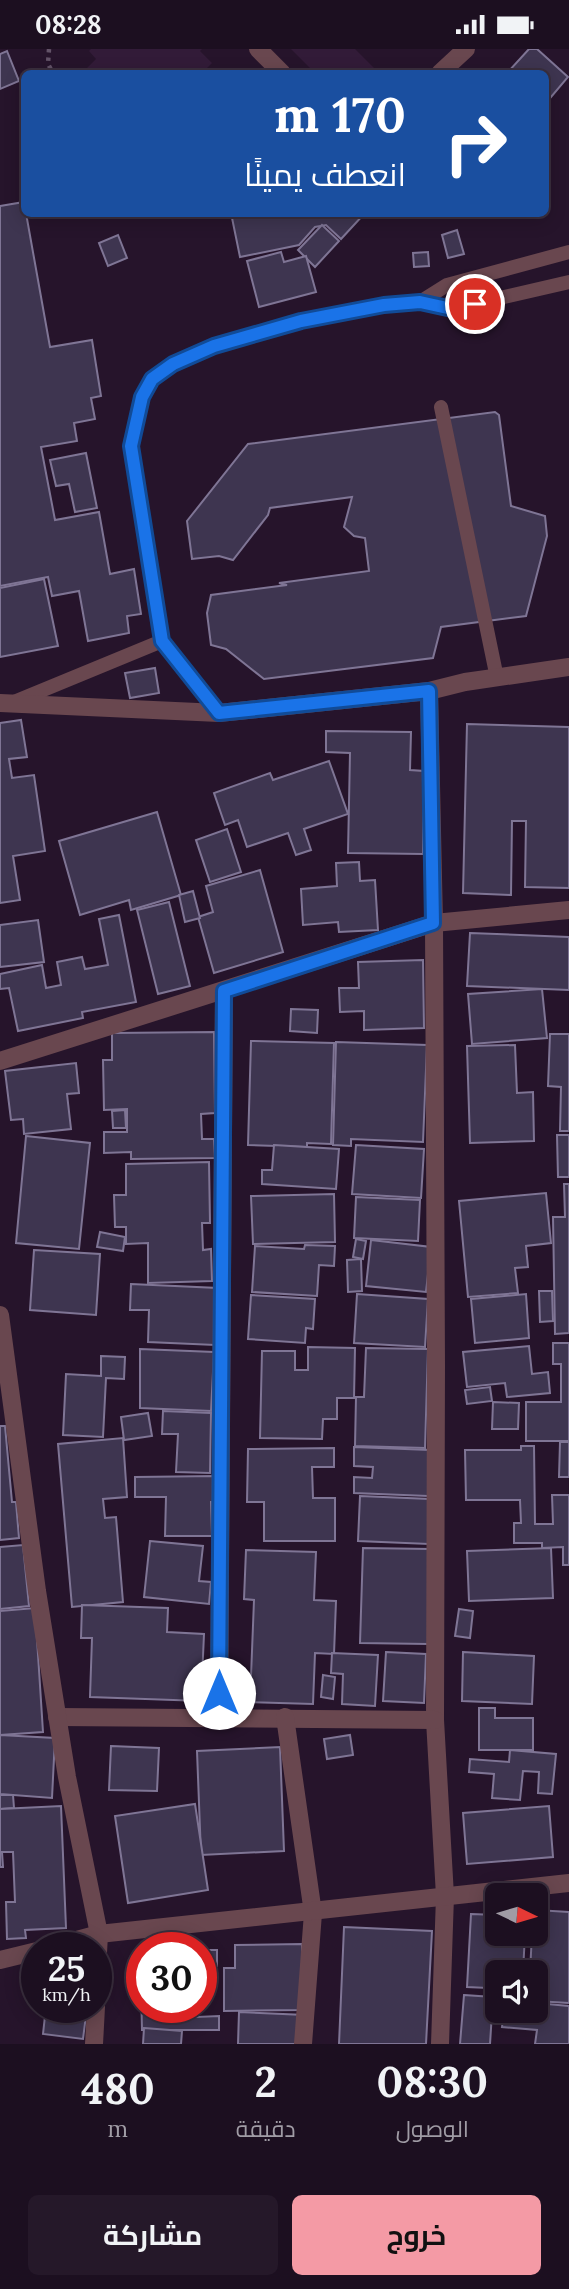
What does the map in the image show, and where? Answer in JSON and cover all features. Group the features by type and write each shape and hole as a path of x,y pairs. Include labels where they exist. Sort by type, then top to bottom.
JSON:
{"street":[{"path":"258,49 279,70"},
{"path":"443,70 466,49"},
{"path":"6,703 219,713 429,691 569,667"},
{"path":"429,691 436,1365 435,1720 445,1896 440,2044"},
{"path":"0,1061 433,923 569,910"},
{"path":"219,1720 224,991"},
{"path":"0,1315 66,1777 99,1932"},
{"path":"57,1717 435,1720"},
{"path":"285,1717 313,1913 303,2044"},
{"path":"112,1933 313,1913 569,1883"},
{"path":"0,1960 21,1955"},
{"path":"94,2044 95,2023"}],"lane":[{"path":"420,302 447,285 569,252"},
{"path":"219,713 162,641 131,446 142,397 152,379 173,364 214,346 301,321 384,305 420,302 452,309 569,282"},
{"path":"441,407 496,678"},
{"path":"6,703 162,641"}],"path":[{"path":"49,49 48,64 51,70"}],"shaded area":[{"path":"202,49 200,51 212,63 205,70 85,70 96,59 89,51"},
{"path":"291,49 355,49 374,68 372,70 312,70"}],"building":[{"path":"529,49 537,49 568,77 549,99 549,70 510,70"},
{"path":"7,51 19,81 0,89 0,54"},
{"path":"21,202 21,217 27,217 50,347 92,340 101,396 91,398 95,419 74,423 77,441 41,447 55,520 99,512 110,574 134,569 141,614 127,616 129,633 88,641 79,591 52,596 48,577 0,586 0,206"},
{"path":"232,217 361,217 341,239 326,225 315,227 299,245 240,257"},
{"path":"322,225 339,241 315,267 298,250"},
{"path":"457,230 464,254 448,258 442,235"},
{"path":"118,235 127,258 108,266 99,243"},
{"path":"281,252 284,262 306,256 316,292 259,307 247,261"},
{"path":"428,252 429,266 414,267 413,253"},
{"path":"495,412 499,415 511,506 545,516 547,536 526,616 441,627 433,658 264,679 226,649 211,645 207,613 211,595 369,571 365,538 354,536 344,527 352,497 270,508 268,515 233,560 219,556 192,559 187,521 248,444"},
{"path":"86,453 97,508 75,512 69,484 56,486 50,460"},
{"path":"44,579 58,646 0,657 0,588"},
{"path":"155,668 159,693 130,698 125,673"},
{"path":"21,720 27,757 9,759 12,778 34,775 45,851 13,856 20,900 0,903 0,723"},
{"path":"467,724 569,727 569,888 525,887 526,821 512,821 511,895 463,893"},
{"path":"326,731 411,732 410,770 424,771 423,854 348,853 350,753 326,752"},
{"path":"329,761 348,814 304,829 311,850 296,855 288,833 247,847 238,820 225,825 214,793 270,773 273,780"},
{"path":"157,812 181,895 131,910 129,900 80,915 59,841"},
{"path":"227,829 241,872 210,882 196,840"},
{"path":"359,862 360,881 375,880 378,930 339,932 338,922 303,925 301,889 337,886 336,863"},
{"path":"260,870 283,952 214,973 198,917 213,912 206,886"},
{"path":"193,891 200,918 185,922 179,895"},
{"path":"169,902 190,986 158,994 137,910"},
{"path":"119,915 136,1002 82,1012 83,1018 18,1031 9,988 0,989 0,974 42,965 46,988 61,985 57,962 82,957 85,969 108,965 99,919"},
{"path":"38,920 44,962 0,967 0,925"},
{"path":"470,933 569,937 569,990 467,986"},
{"path":"423,960 424,1028 364,1030 364,1011 340,1012 339,988 359,988 358,962"},
{"path":"542,989 547,1038 472,1044 468,994"},
{"path":"291,1009 318,1010 317,1033 290,1031"},
{"path":"214,1032 215,1113 201,1114 202,1139 214,1139 215,1158 131,1159 131,1152 104,1153 104,1132 127,1132 127,1109 104,1110 103,1060 112,1060 112,1033"},
{"path":"550,1034 569,1034 569,1131 560,1131 561,1087 548,1086"},
{"path":"251,1041 334,1043 331,1144 307,1143 307,1147 248,1145"},
{"path":"336,1042 427,1045 423,1142 351,1139 351,1146 333,1145"},
{"path":"515,1045 517,1093 533,1092 534,1141 470,1143 467,1046"},
{"path":"76,1063 79,1093 67,1094 71,1129 24,1134 23,1119 11,1120 5,1071"},
{"path":"125,1110 126,1128 113,1128 112,1111"},
{"path":"557,1135 569,1135 569,1177 558,1177"},
{"path":"26,1136 90,1143 79,1249 16,1243"},
{"path":"274,1145 339,1149 336,1189 262,1184 262,1170 272,1170"},
{"path":"356,1145 424,1149 421,1198 352,1194"},
{"path":"209,1162 210,1223 202,1223 203,1250 211,1249 212,1281 148,1283 148,1243 126,1244 126,1227 115,1227 114,1195 126,1195 126,1164"},
{"path":"564,1184 569,1184 569,1333 555,1334 553,1217 565,1217"},
{"path":"546,1193 551,1243 526,1246 528,1267 515,1268 518,1293 468,1297 459,1201"},
{"path":"334,1194 335,1242 253,1244 251,1196"},
{"path":"356,1197 420,1200 418,1241 354,1238"},
{"path":"100,1232 125,1237 123,1251 97,1247"},
{"path":"356,1239 366,1241 363,1259 353,1257"},
{"path":"371,1240 431,1247 426,1292 366,1286"},
{"path":"305,1245 335,1246 334,1266 319,1265 317,1296 252,1292 255,1246 304,1249"},
{"path":"34,1250 100,1254 96,1315 30,1310"},
{"path":"361,1259 362,1291 348,1292 347,1260"},
{"path":"131,1284 218,1288 215,1345 148,1342 149,1310 130,1310"},
{"path":"539,1291 552,1291 553,1321 540,1322"},
{"path":"357,1294 428,1299 425,1347 354,1343"},
{"path":"526,1294 529,1338 475,1343 471,1299"},
{"path":"251,1295 315,1299 313,1329 306,1328 305,1343 248,1339"},
{"path":"553,1343 569,1343 569,1441 526,1441 526,1402 561,1402 561,1364 553,1364"},
{"path":"529,1346 532,1374 548,1372 550,1393 507,1397 505,1383 467,1387 463,1352"},
{"path":"308,1347 355,1348 354,1398 337,1398 337,1419 323,1419 322,1439 260,1438 262,1351 295,1351 295,1370 308,1370"},
{"path":"366,1348 428,1349 425,1448 355,1446 356,1397 364,1397"},
{"path":"140,1349 214,1352 211,1411 140,1408"},
{"path":"101,1356 125,1357 124,1379 106,1378 103,1437 63,1435 66,1374 101,1376"},
{"path":"490,1387 492,1401 467,1404 465,1390"},
{"path":"493,1402 519,1403 518,1429 492,1429"},
{"path":"163,1411 211,1413 210,1473 176,1472 178,1434 162,1434"},
{"path":"148,1413 152,1436 124,1440 121,1417"},
{"path":"0,1426 5,1426 12,1502 16,1502 19,1538 0,1540"},
{"path":"123,1438 127,1497 103,1499 105,1518 116,1517 123,1602 72,1607 58,1444"},
{"path":"560,1442 569,1442 569,1477 559,1477"},
{"path":"521,1446 534,1446 535,1524 553,1524 552,1495 569,1495 569,1565 563,1565 563,1547 542,1548 542,1543 514,1543 514,1523 521,1523 520,1500 466,1500 465,1450 521,1450"},
{"path":"354,1447 430,1450 428,1496 354,1493 354,1477 372,1478 373,1467 354,1466"},
{"path":"334,1448 334,1467 312,1467 313,1498 335,1498 335,1541 264,1541 264,1502 247,1502 248,1449"},
{"path":"216,1476 216,1502 211,1502 212,1536 165,1536 166,1497 135,1497 135,1477"},
{"path":"360,1496 430,1499 429,1544 358,1541"},
{"path":"150,1541 203,1546 199,1581 211,1582 209,1604 144,1597"},
{"path":"23,1545 29,1606 0,1609 0,1547"},
{"path":"363,1548 431,1549 428,1644 360,1643"},
{"path":"551,1548 553,1598 469,1601 467,1551"},
{"path":"246,1550 316,1552 314,1600 336,1601 334,1654 315,1653 313,1704 250,1702 254,1600 244,1599"},
{"path":"82,1605 168,1608 167,1632 204,1634 201,1701 90,1697 92,1638 81,1638"},
{"path":"35,1608 43,1732 0,1735 0,1611"},
{"path":"459,1609 473,1611 470,1638 455,1636"},
{"path":"386,1652 426,1654 424,1703 383,1701"},
{"path":"463,1652 534,1656 532,1704 462,1701"},
{"path":"332,1653 378,1655 375,1706 342,1704 343,1674 331,1673"},
{"path":"323,1675 335,1677 333,1699 321,1697"},
{"path":"479,1708 495,1708 495,1718 533,1718 533,1750 479,1750"},
{"path":"0,1735 55,1738 52,1798 0,1794"},
{"path":"350,1735 353,1755 327,1759 324,1739"},
{"path":"111,1746 159,1748 157,1791 109,1790"},
{"path":"280,1747 284,1851 201,1855 197,1751"},
{"path":"510,1750 556,1754 552,1794 538,1793 539,1772 523,1771 520,1800 492,1798 494,1774 469,1772 470,1759 509,1762"},
{"path":"0,1795 13,1795 14,1808 0,1809"},
{"path":"195,1804 208,1890 128,1903 115,1816"},
{"path":"61,1806 66,1928 25,1930 21,1932 21,1938 7,1939 6,1902 15,1902 13,1852 2,1852 3,1867 0,1867 0,1809"},
{"path":"549,1806 553,1857 467,1864 463,1813"},
{"path":"548,1911 569,1912 569,2003 548,2002 548,1960 531,1960 531,1946 548,1946"},
{"path":"471,1914 485,1915 485,1946 524,1946 524,1960 485,1960 485,1988 467,1987"},
{"path":"344,1927 432,1931 426,2044 339,2044"},
{"path":"302,1944 302,2010 224,2011 224,1968 235,1968 235,1945"},
{"path":"464,1995 485,1996 485,2023 491,2023 490,2044 460,2044"},
{"path":"548,2004 569,2006 569,2044 535,2044 537,2030 502,2027 502,2023 548,2023"},
{"path":"239,2012 305,2015 304,2044 238,2044"},
{"path":"219,2016 219,2030 142,2030 142,2023 217,2023"},
{"path":"44,2023 85,2023 83,2039 43,2034"},
{"path":"144,2028 182,2031 181,2044 143,2044"}],"route":[{"path":"219,1693 224,991 433,923 429,691 219,713 162,641 131,446 142,397 152,379 173,364 214,346 301,321 384,305 420,302 452,309 475,304"}]}
